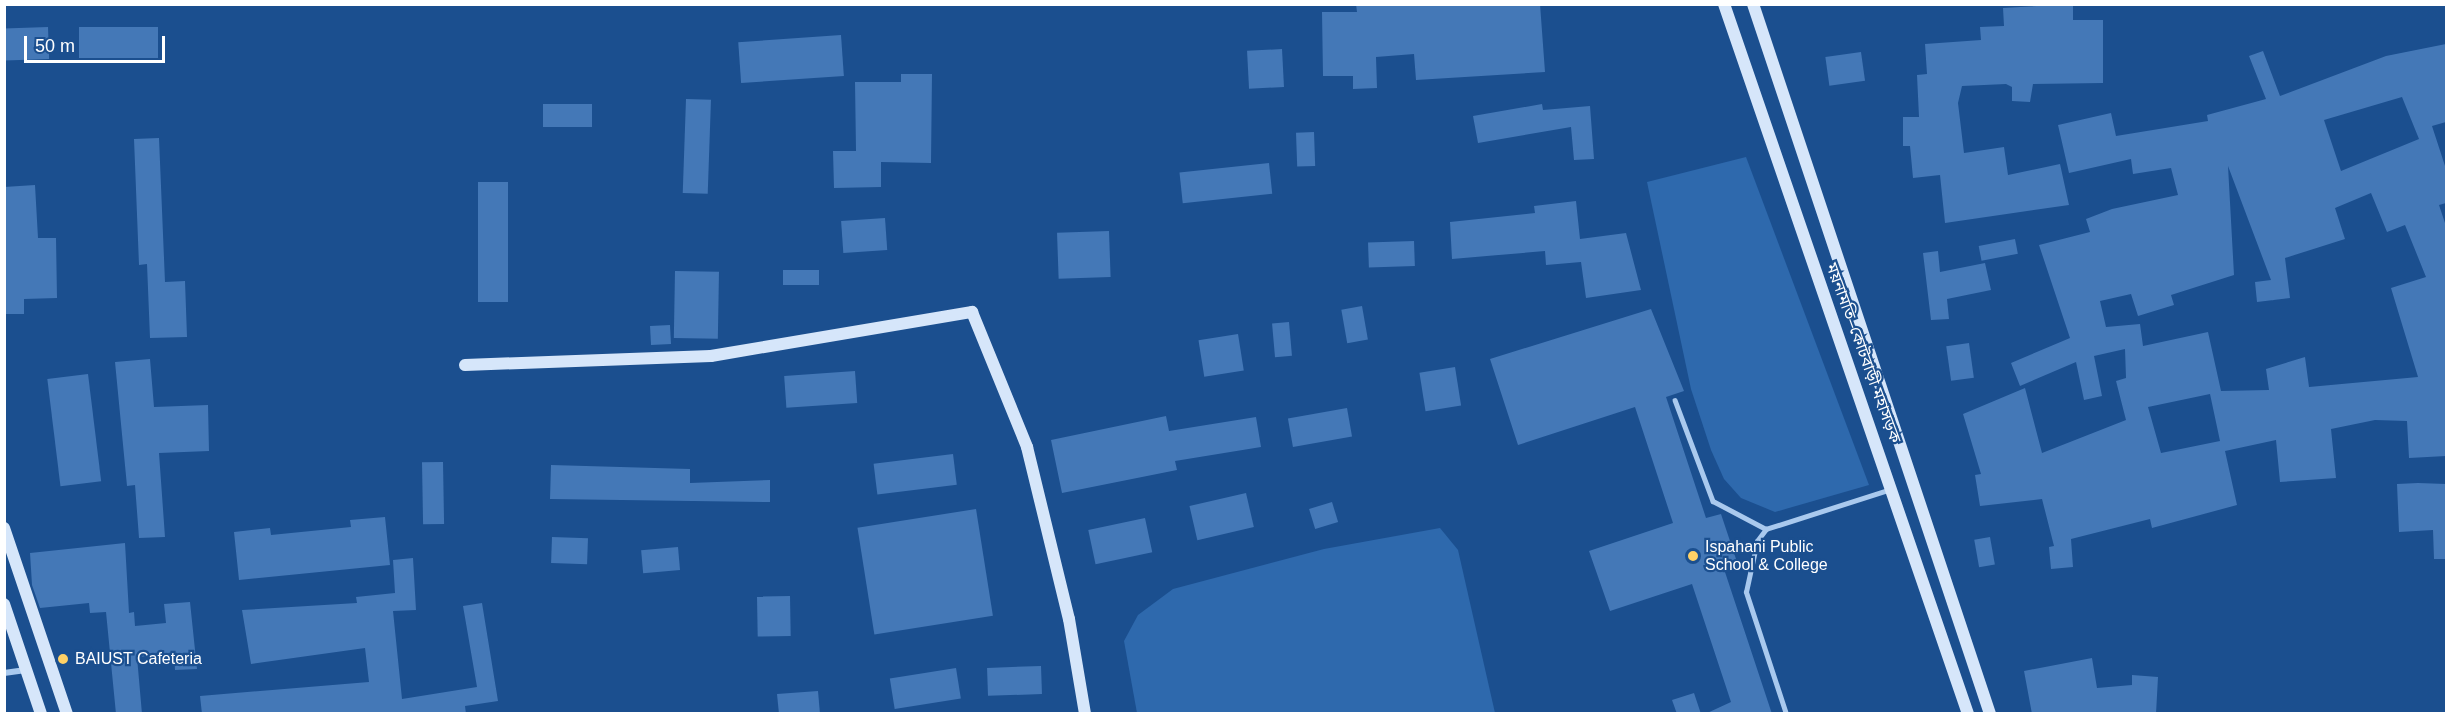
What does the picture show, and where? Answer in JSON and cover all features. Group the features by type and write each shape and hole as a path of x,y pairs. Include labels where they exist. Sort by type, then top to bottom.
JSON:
{"main road":[{"name":"ময়নামতি–কোটবাড়ী মহাসড়ক","path":"1725,4 1956,667 1968,714"},
{"name":"ময়নামতি–কোটবাড়ী মহাসড়ক","path":"1753,4 1974,660 1990,714"},
{"path":"465,365 711,356 972,312 1027,447 1069,619 1084,714"},
{"path":"4,528 68,714"},
{"path":"4,604 41,714"},
{"path":"1956,667 1974,660"}],"street":[{"path":"4,673 26,670"}],"lane":[{"path":"1675,400 1713,501 1766,529"},
{"path":"1786,714 1746,592 1752,554 1766,529 1893,488"}],"shaded area":[{"path":"1746,157 1869,485 1775,512 1741,498 1724,479 1711,450 1691,389 1647,182"},
{"path":"1440,528 1458,550 1495,713 1137,713 1124,641 1138,615 1173,589 1324,549"}],"building":[{"path":"1356,4 1540,4 1545,72 1416,80 1414,54 1376,57 1377,88 1353,89 1353,76 1323,76 1322,12 1357,12"},
{"path":"2073,4 2073,20 2103,20 2103,83 2033,84 2030,102 2012,101 2012,87 2006,84 1962,86 1958,103 1964,153 2004,147 2008,175 2060,164 2069,205 1945,223 1940,175 1913,178 1910,146 1903,146 1903,117 1919,117 1917,75 1927,74 1925,44 1981,40 1980,27 2004,26 2003,8"},
{"path":"48,27 49,59 5,61 4,29"},
{"path":"79,27 158,27 158,58 79,58"},
{"path":"841,35 844,76 741,83 738,42"},
{"path":"2446,44 2446,122 2432,126 2446,169 2446,203 2439,205 2446,226 2446,456 2409,458 2407,421 2375,420 2331,429 2336,478 2280,482 2276,440 2225,451 2237,505 2152,528 2150,519 2071,539 2073,567 2051,569 2049,547 2054,546 2042,499 1980,506 1975,475 1981,474 1963,414 2025,388 2042,453 2126,420 2116,381 2126,378 2125,349 2094,356 2102,396 2084,400 2076,362 2020,386 2011,363 2070,338 2039,245 2090,232 2086,219 2112,209 2178,195 2171,168 2133,174 2131,159 2069,173 2058,125 2111,113 2116,136 2208,121 2207,115 2266,99 2249,56 2263,51 2280,96 2386,56","holes":["2402,97 2419,139 2341,171 2324,120","2228,166 2271,280 2255,282 2257,302 2290,298 2285,258 2345,239 2335,208 2371,193 2387,232 2405,225 2426,277 2391,288 2418,377 2309,387 2305,357 2266,369 2269,390 2221,391 2208,332 2143,346 2140,324 2106,327 2100,301 2131,294 2138,316 2174,305 2171,295 2234,275","2210,394 2220,441 2161,453 2148,407"]},
{"path":"1282,49 1284,87 1249,89 1247,51"},
{"path":"1861,52 1865,81 1829,86 1825,57"},
{"path":"901,74 932,74 931,163 881,162 881,187 834,188 833,151 856,151 855,82 901,82"},
{"path":"686,99 711,100 708,194 683,193"},
{"path":"543,104 592,104 592,127 543,127"},
{"path":"1542,104 1543,110 1590,106 1594,159 1574,160 1571,127 1478,143 1473,116"},
{"path":"1314,132 1315,166 1297,167 1296,133"},
{"path":"159,138 165,282 185,281 187,337 150,338 147,264 139,265 134,139"},
{"path":"1269,163 1272,194 1183,203 1179,172"},
{"path":"478,182 508,182 508,302 478,302"},
{"path":"35,185 38,238 56,238 57,298 24,299 24,314 4,314 4,187"},
{"path":"1576,201 1580,239 1626,233 1641,290 1586,298 1581,262 1546,265 1545,251 1452,259 1450,222 1535,213 1534,206"},
{"path":"885,218 887,250 843,253 841,221"},
{"path":"1109,231 1111,277 1059,279 1057,233"},
{"path":"2015,239 2018,254 1982,261 1979,246"},
{"path":"1414,241 1415,266 1369,268 1368,243"},
{"path":"1938,251 1940,272 1985,263 1991,290 1947,299 1949,319 1931,320 1923,253"},
{"path":"783,270 819,270 819,285 783,285"},
{"path":"675,271 719,272 718,339 674,338"},
{"path":"1362,306 1368,339 1347,343 1341,310"},
{"path":"1651,309 1684,391 1666,397 1706,518 1721,514 1738,565 1724,569 1772,714 1705,714 1731,702 1692,584 1610,611 1589,551 1673,523 1635,407 1518,445 1490,359"},
{"path":"1289,322 1292,356 1275,357 1272,323"},
{"path":"670,325 671,344 651,345 650,326"},
{"path":"1238,334 1244,371 1204,377 1198,340"},
{"path":"1969,343 1974,378 1951,381 1946,346"},
{"path":"150,359 154,407 208,405 209,451 159,453 165,537 139,538 135,485 127,486 115,362"},
{"path":"1455,367 1461,406 1426,411 1419,373"},
{"path":"855,371 857,403 786,408 784,376"},
{"path":"88,374 101,481 60,486 47,379"},
{"path":"1347,408 1352,437 1293,447 1288,418"},
{"path":"1166,416 1169,431 1256,417 1261,447 1175,461 1177,470 1062,493 1051,440"},
{"path":"953,454 957,485 877,495 874,464"},
{"path":"422,462 443,462 444,524 423,524"},
{"path":"551,465 690,469 690,483 770,480 770,502 550,499"},
{"path":"2397,484 2446,484 2446,559 2434,559 2433,530 2399,532"},
{"path":"1246,493 1254,527 1197,540 1189,506"},
{"path":"1332,502 1338,522 1315,529 1309,509"},
{"path":"976,509 993,616 874,634 857,528"},
{"path":"385,517 390,565 239,580 234,532 270,528 271,535 351,527 350,520"},
{"path":"1145,518 1152,552 1096,564 1088,530"},
{"path":"552,537 588,538 587,564 551,563"},
{"path":"1990,537 1995,565 1979,567 1974,540"},
{"path":"125,543 129,613 134,612 135,626 166,623 164,604 190,602 197,669 175,670 174,654 137,657 142,714 116,714 106,612 90,613 89,603 40,608 32,585 30,553"},
{"path":"678,547 680,570 643,573 641,550"},
{"path":"413,558 416,610 393,611 402,699 477,687 463,606 482,603 498,701 465,706 466,714 202,714 200,696 369,682 365,648 251,664 242,610 357,603 356,597 395,593 393,560"},
{"path":"790,596 791,636 758,637 757,597"},
{"path":"2092,658 2097,688 2132,685 2132,675 2158,677 2156,714 2032,714 2024,671"},
{"path":"1041,666 1042,694 988,696 987,668"},
{"path":"956,668 961,699 895,709 890,678"},
{"path":"818,691 820,714 779,714 777,694"},
{"path":"1694,693 1701,714 1677,714 1672,700"}],"place":[{"name":"Ispahani Public School & College","path":"1693,556"},
{"name":"BAIUST Cafeteria","path":"63,659"}]}
